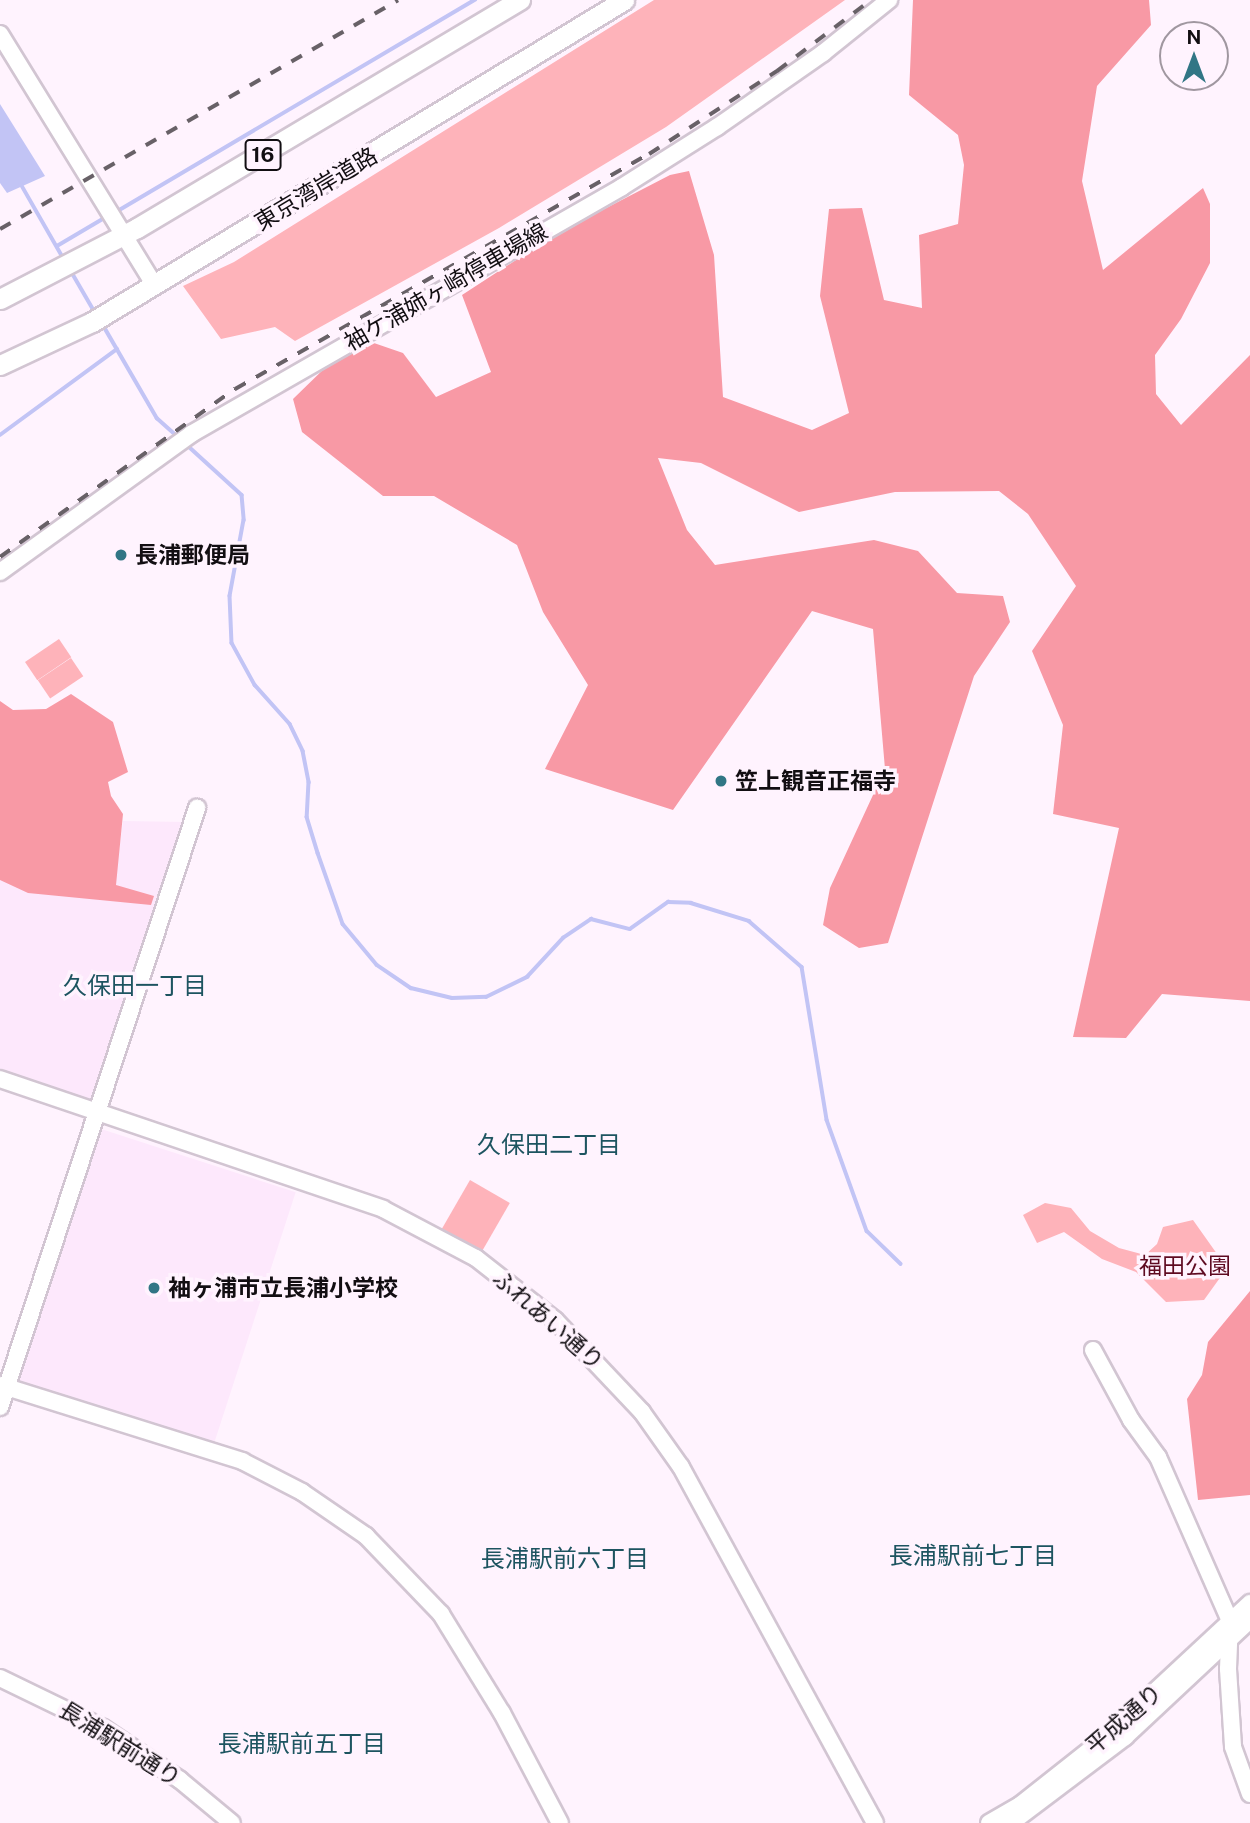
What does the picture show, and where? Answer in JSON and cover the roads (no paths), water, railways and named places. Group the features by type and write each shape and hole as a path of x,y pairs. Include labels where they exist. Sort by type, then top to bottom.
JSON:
{"highway":[{"name":"16","path":"0,299 121,232 520,0"},
{"name":"東京湾岸道路","path":"0,365 92,322 624,0"}],"street":[{"name":"袖ケ浦姉ヶ崎停車場線","path":"0,572 191,434 622,187 717,127 823,53 889,0"},
{"path":"0,34 155,285"},
{"path":"0,1407 3,1386 197,808"},
{"name":"ふれあい通り","path":"0,1080 383,1209 475,1258 555,1320 642,1412 681,1467 875,1823"},
{"path":"1093,1350 1131,1419 1158,1457 1230,1621 1233,1747 1250,1794"},
{"path":"3,1386 242,1461 302,1492 366,1536 441,1614 502,1713 560,1823"},
{"name":"平成通り","path":"989,1823 1020,1805 1106,1737 1250,1603"},
{"name":"平成通り","path":"1011,1823 1125,1737 1250,1620"},
{"name":"長浦駅前通り","path":"0,1678 103,1728 180,1780 232,1823"}],"water":[{"path":"0,104 45,176 7,193 0,183"}],"waterway":[{"path":"116,212 475,0"},
{"path":"21,184 64,259"},
{"path":"57,246 106,217"},
{"path":"70,269 96,314"},
{"path":"102,323 157,418 179,438"},
{"path":"0,435 117,349"},
{"path":"185,443 242,495 244,520 230,596 232,643 255,685 290,724 303,751 309,782 307,817 318,853 343,924 377,965 411,988 452,998 486,997 527,977 563,938 591,919 630,929 668,902 691,903 749,921 802,967 827,1120 867,1231 901,1264"}],"railway":[{"path":"0,229 398,0"},
{"path":"0,557 235,389 649,154 777,71 871,0"}],"place":[{"name":"長浦郵便局","path":"121,555"},
{"name":"笠上観音正福寺","path":"721,781"},
{"name":"袖ヶ浦市立長浦小学校","path":"154,1288"}],"district":[{"name":"久保田一丁目","path":"135,986"},
{"name":"久保田二丁目","path":"549,1145"},
{"name":"長浦駅前七丁目","path":"973,1556"},
{"name":"長浦駅前六丁目","path":"565,1559"},
{"name":"長浦駅前五丁目","path":"302,1744"}],"park label":[{"name":"福田公園","path":"1185,1266"}]}
